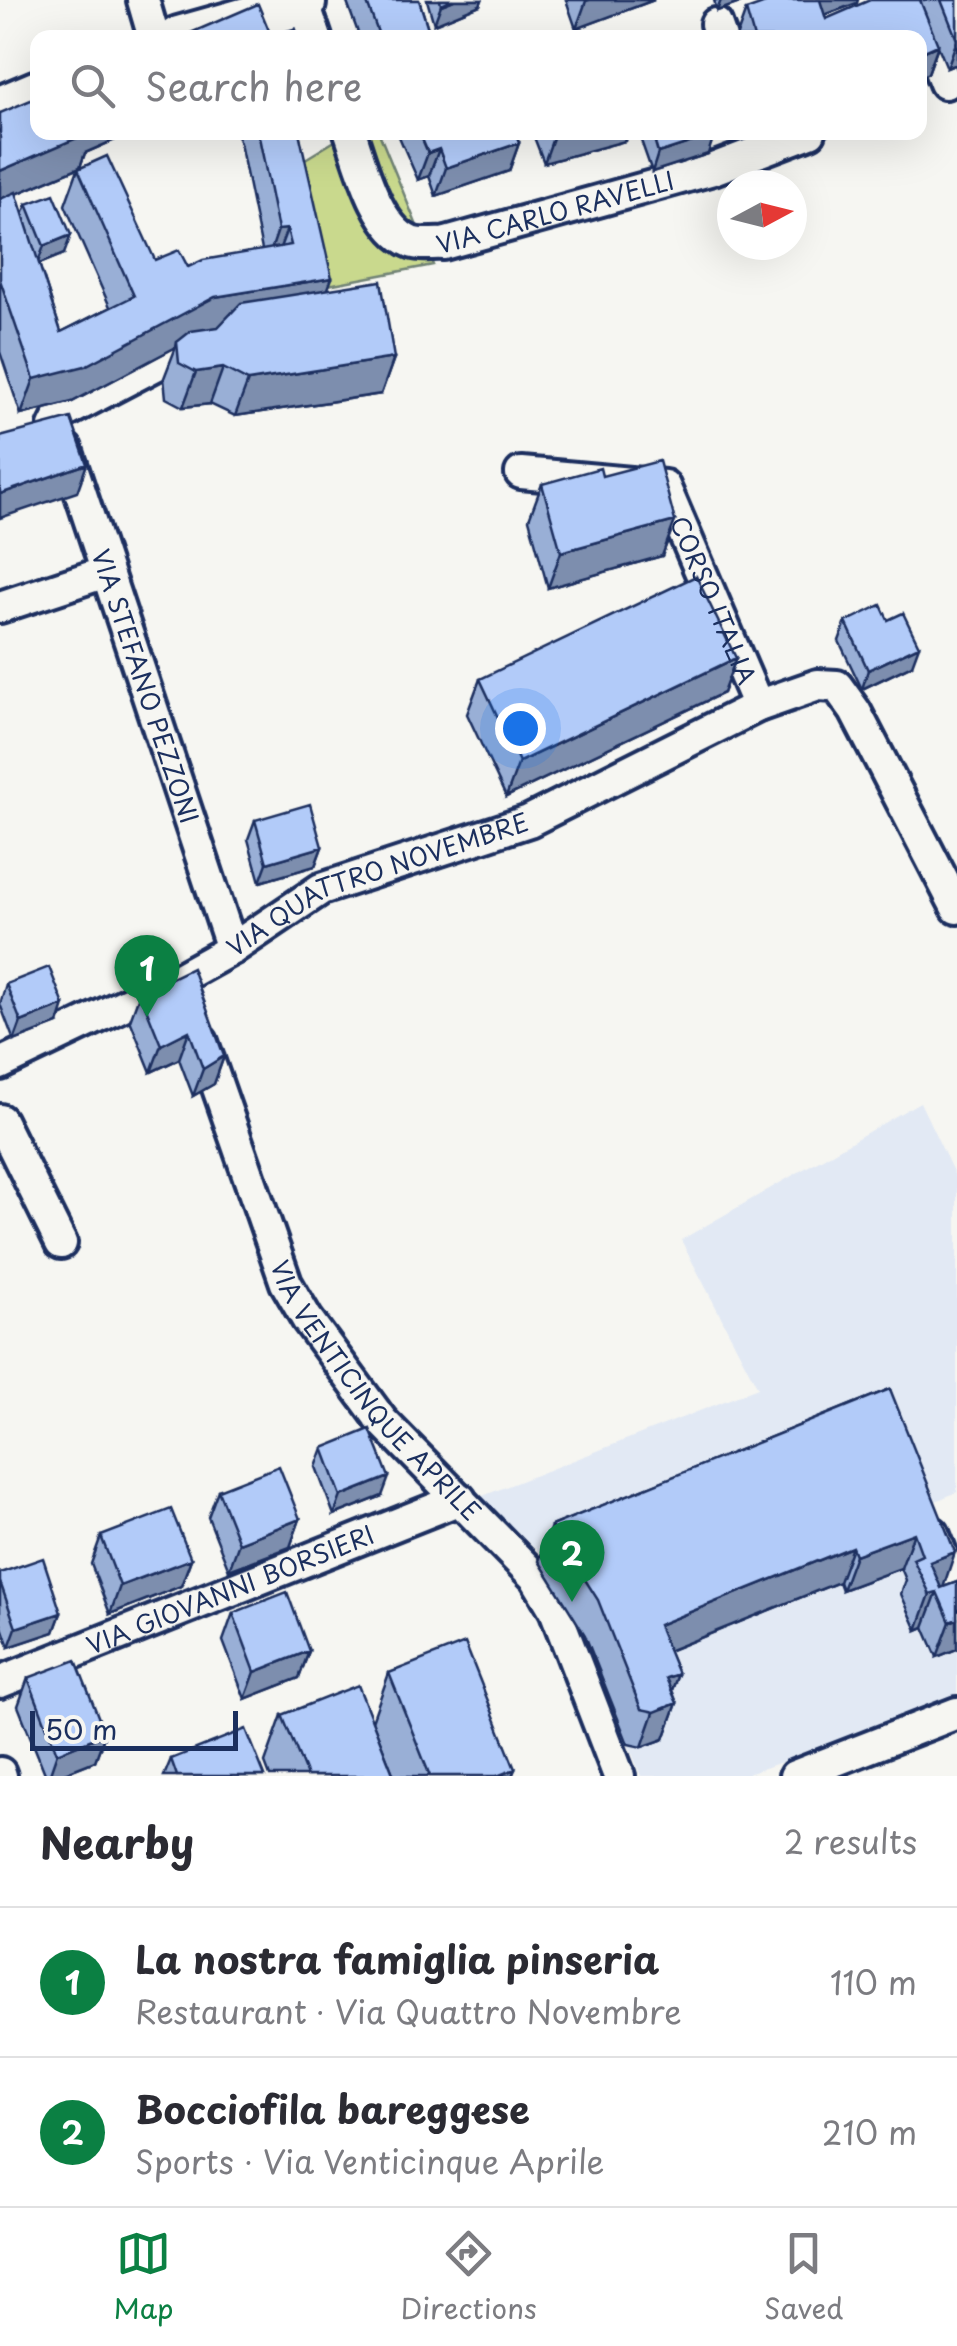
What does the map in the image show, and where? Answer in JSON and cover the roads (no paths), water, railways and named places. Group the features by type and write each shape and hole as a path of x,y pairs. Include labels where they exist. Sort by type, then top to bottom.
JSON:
{"street":[{"path":"143,0 152,30"},
{"path":"912,0 922,30"},
{"path":"242,29 308,14"},
{"path":"927,43 941,84"},
{"path":"0,108 30,95"},
{"path":"353,140 382,212 416,252"},
{"name":"VIA CARLO RAVELLI","path":"383,250 416,252 694,174 754,142"},
{"path":"18,436 54,427 60,415 157,362 215,334 233,331"},
{"name":"VIA STEFANO PEZZONI","path":"54,427 62,440 232,949"},
{"name":"CORSO ITALIA","path":"521,473 664,486 758,706 818,685 836,686 855,711 957,908"},
{"path":"0,607 106,572"},
{"name":"VIA QUATTRO NOVEMBRE","path":"0,1064 180,978 232,949 321,888 529,821 758,706"},
{"name":"VIA VENTICINQUE APRILE","path":"180,978 286,1283 382,1421 536,1578 555,1610 619,1776"},
{"path":"0,1120 61,1243"},
{"name":"VIA GIOVANNI BORSIERI","path":"0,1682 460,1499"},
{"path":"926,1513 957,1593"},
{"path":"795,1776 957,1712"}],"place":[{"name":"La nostra famiglia pinseria","path":"147,1017"},
{"name":"Bocciofila bareggese","path":"572,1602"}]}
